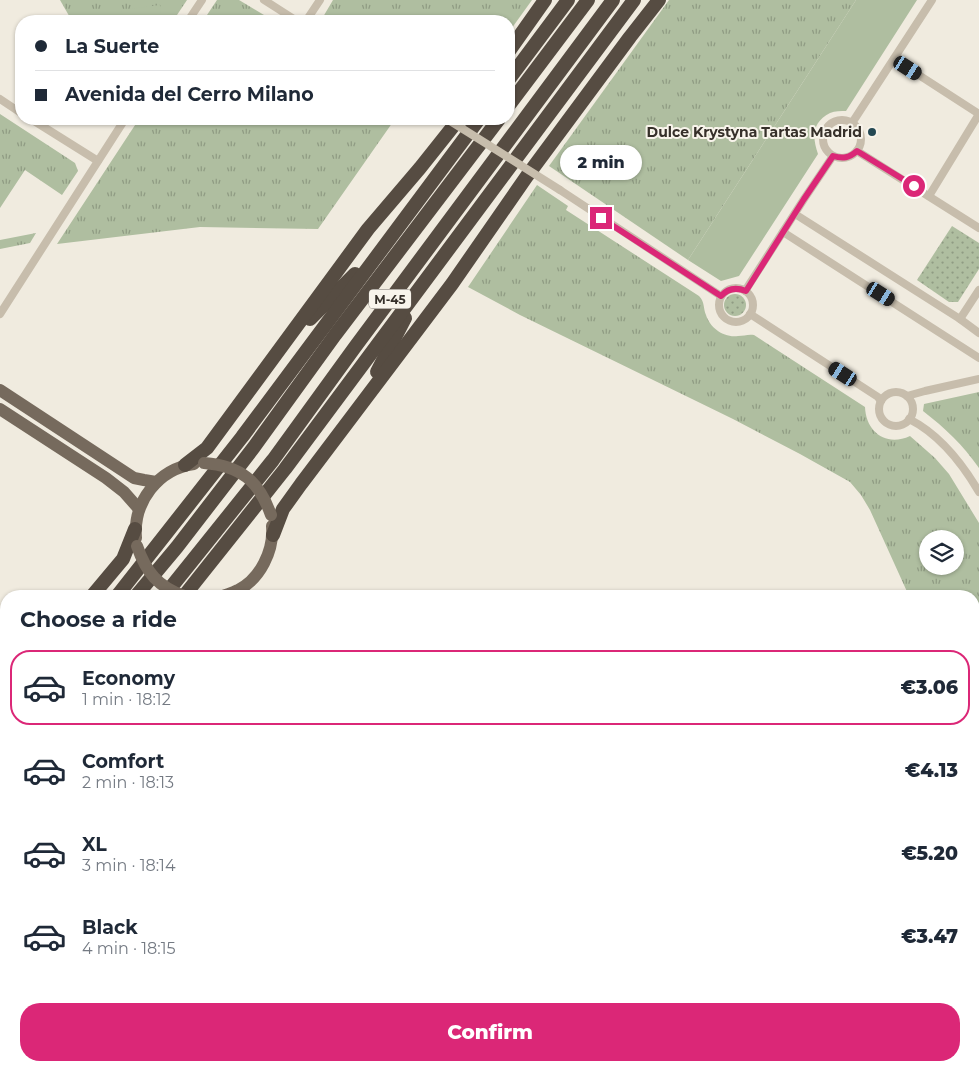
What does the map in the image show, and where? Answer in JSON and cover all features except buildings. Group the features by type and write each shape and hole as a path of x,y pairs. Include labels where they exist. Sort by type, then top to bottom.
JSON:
{"highway":[{"path":"515,42 545,0"},
{"path":"515,72 568,0"},
{"path":"515,97 588,0"},
{"name":"M-45","path":"169,590 272,460 613,0"},
{"path":"189,590 285,469 634,0"},
{"path":"273,535 283,509 452,284 533,168 630,36 660,0"},
{"path":"185,465 206,448 368,229 454,125"},
{"path":"122,590 242,437 476,125"},
{"name":"M-45","path":"141,590 177,547 254,447 494,125"},
{"path":"254,384 308,321 354,275 434,181"},
{"path":"348,420 383,362 404,320 476,213"},
{"path":"97,590 123,559 135,529"}],"main road":[{"path":"0,390 134,478 156,482"},
{"path":"0,409 106,478 124,492 139,510"},
{"path":"170,590 150,574 142,561 137,546 135,529 139,510 146,494 156,482 169,472 185,465 204,462 234,469 247,477 258,488 266,501 271,515 273,535 268,557 256,576 239,590"}],"street":[{"path":"192,15 202,0"},
{"path":"264,0 288,15"},
{"path":"310,15 320,0"},
{"path":"852,123 932,0"},
{"path":"894,59 979,114 929,196"},
{"path":"0,99 15,108"},
{"path":"841,120 852,123 860,133 860,145 857,151 846,158 833,156 829,153 823,138 827,128 836,121 841,120"},
{"path":"41,125 98,161"},
{"path":"0,314 121,125"},
{"path":"457,125 560,190 721,296"},
{"path":"857,151 979,228"},
{"path":"746,291 833,156"},
{"path":"795,214 979,333"},
{"path":"784,232 979,358"},
{"path":"734,288 746,291 750,296 753,306 750,314 740,322 726,320 719,309 721,296 727,290 734,288"},
{"path":"960,319 979,290"},
{"path":"750,314 878,397 881,401"},
{"path":"907,396 978,378"},
{"path":"893,392 899,392 907,396 913,410 909,419 900,425 894,426 884,421 879,411 879,406 884,397 893,392"},
{"path":"909,419 922,425 940,441 956,458 979,492"}],"green space":[{"path":"60,0 187,0 177,15 69,15"},
{"path":"217,0 239,0 264,15 207,15"},
{"path":"333,0 532,0 515,24 515,15 324,15"},
{"path":"669,0 856,0 688,260 549,166"},
{"path":"856,0 917,0 846,111 830,113 817,125 814,136 818,154 739,276 721,281 688,260"},
{"path":"160,5 161,15 121,15 121,10"},
{"path":"0,114 75,163 78,171 62,195 25,170 0,208"},
{"path":"135,125 391,125 318,229 200,227 57,244"},
{"path":"537,185 568,206 566,210 699,296 708,320 718,331 733,336 754,335 865,407 869,424 879,435 893,440 910,436 935,458 949,474 979,523 979,590 906,590 870,510 850,482 733,419 520,315 468,287"},
{"path":"952,226 979,243 979,269 958,302 949,302 917,280"},
{"path":"36,233 30,243 0,249 0,240"},
{"path":"735,294 743,297 746,305 743,313 735,316 727,313 724,305 727,297"},
{"path":"979,392 979,468 953,437 923,411 924,404"}],"place":[{"name":"Dulce Krystyna Tartas Madrid","path":"872,132"}],"route":[{"path":"601,218 721,296 727,290 734,288 746,291 833,156 846,158 857,151 914,186"}]}
